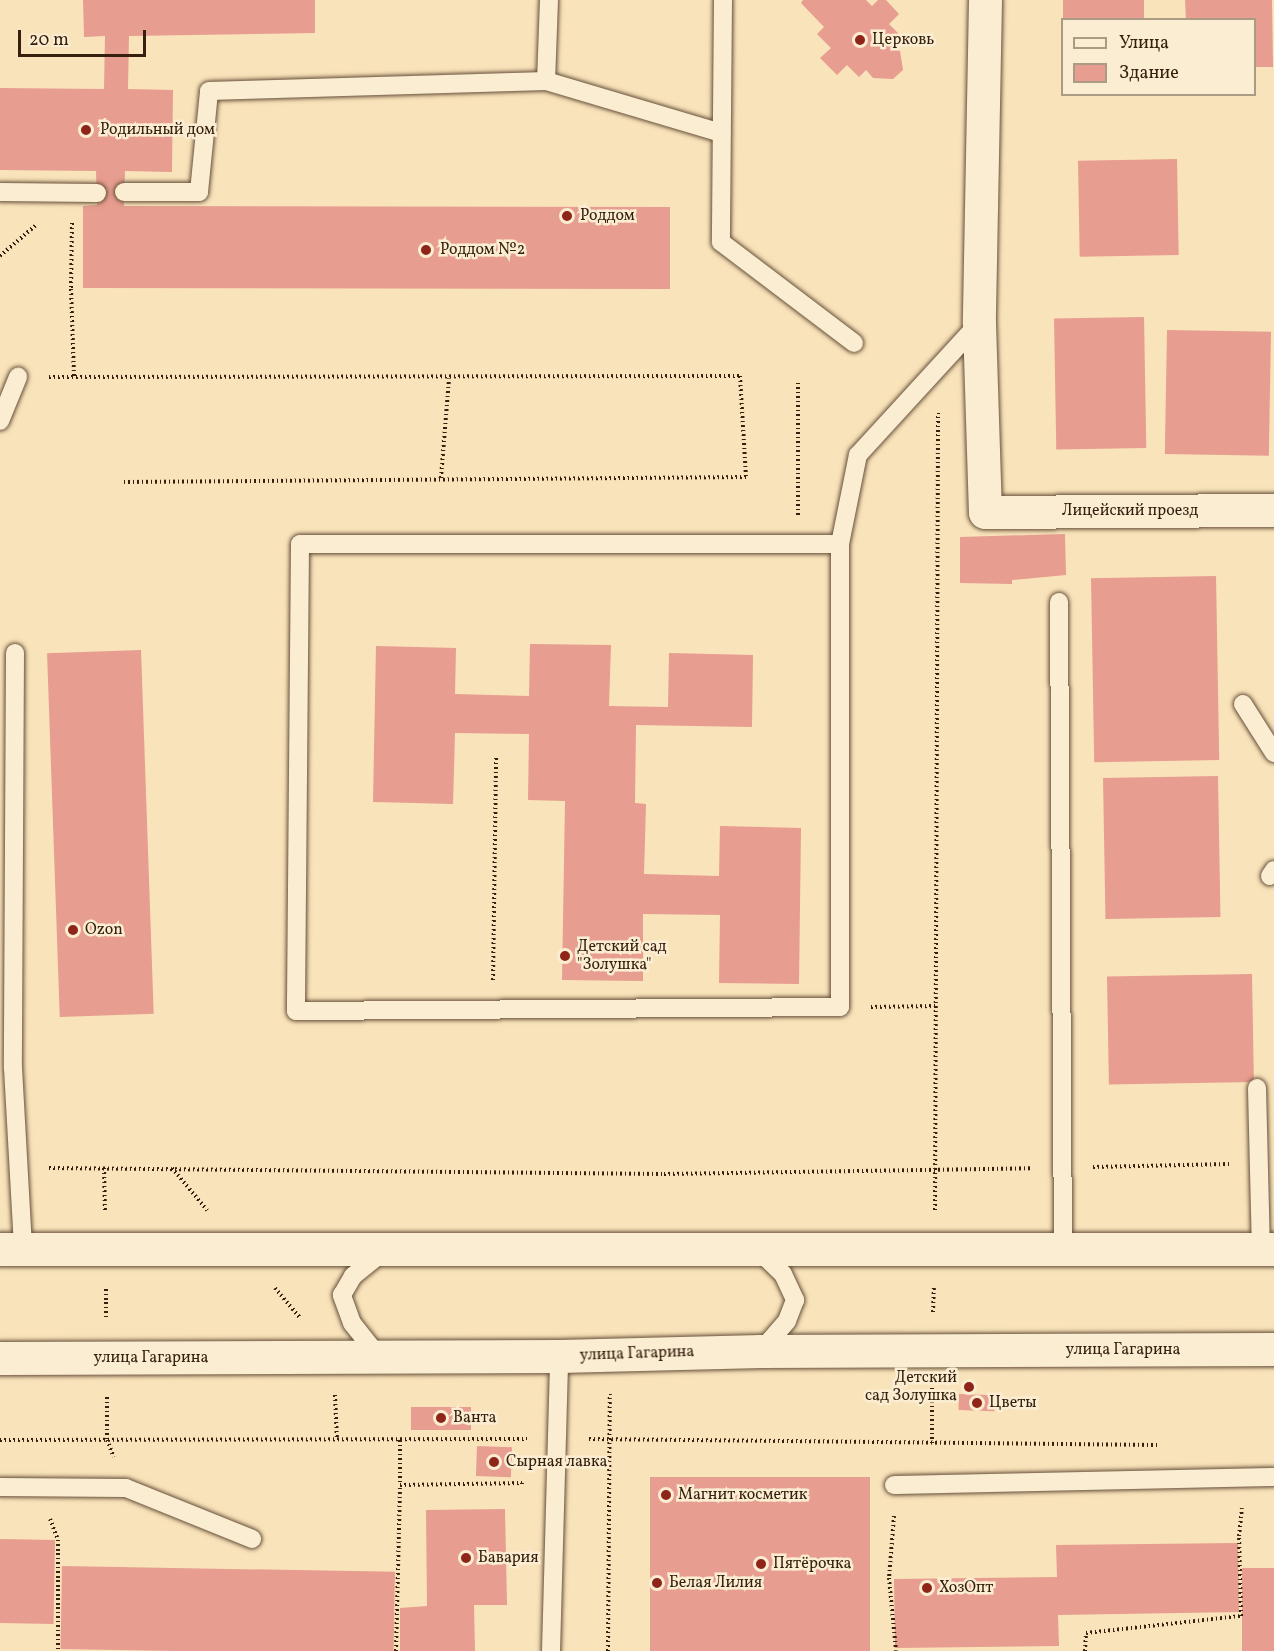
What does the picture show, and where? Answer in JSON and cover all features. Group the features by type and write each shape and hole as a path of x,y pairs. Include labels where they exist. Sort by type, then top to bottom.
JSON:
{"street":[{"path":"979,323 985,0"},
{"name":"Лицейский проезд","path":"979,323 986,512 1274,510"},
{"path":"11,1249 1268,1249"},
{"name":"улица Гагарина","path":"0,1358 559,1356 761,1351 1274,1349"}],"lane":[{"path":"546,81 549,0"},
{"path":"723,0 721,242 854,343"},
{"path":"124,192 199,192 209,91 546,81 722,133"},
{"path":"0,192 96,193"},
{"path":"840,544 300,544 296,1011 840,1007 840,544 858,455 979,323"},
{"path":"0,421 18,377"},
{"path":"1059,603 1063,1250"},
{"path":"11,1249 19,1167 13,1068 15,653"},
{"path":"1243,704 1274,753"},
{"path":"1257,1088 1259,1163 1268,1249"},
{"path":"380,1357 352,1323 342,1295 353,1276 387,1249"},
{"path":"757,1249 783,1274 795,1300 787,1321 761,1351"},
{"path":"551,1651 559,1356"},
{"path":"894,1485 1274,1477"},
{"path":"0,1487 126,1488 252,1539"}],"path":[{"path":"73,193 71,289 74,377"},
{"path":"936,1180 938,368"},
{"path":"18,377 740,376 746,477 441,478 284,483 123,482"},
{"path":"441,478 449,378"},
{"path":"798,383 799,544"},
{"path":"493,1010 496,756"},
{"path":"840,1007 936,1006"},
{"path":"19,1167 664,1174 1259,1163"},
{"path":"172,1168 334,1357 337,1440"},
{"path":"932,1443 934,1250"},
{"path":"608,1651 609,1355"},
{"path":"0,1440 555,1438 1168,1445"},
{"path":"396,1651 400,1440"},
{"path":"1085,1651 1086,1634 1241,1616 1239,1536 1246,1478"},
{"path":"400,1485 522,1483 522,1495"},
{"path":"894,1485 889,1578 896,1651"},
{"path":"39,1487 57,1540 57,1651"}],"building":[{"name":"Родильный дом","path":"83,0 315,0 315,33 129,36 128,89 173,90 172,172 125,171 124,206 670,207 670,289 83,288 83,206 97,205 96,171 0,170 0,88 104,89 105,36 84,37"},
{"name":"Церковь","path":"803,0 866,0 872,6 878,0 886,0 899,14 889,24 901,36 893,43 900,51 903,70 893,79 873,78 866,70 859,77 847,65 837,75 820,58 831,48 817,34 824,27 801,3"},
{"path":"1063,0 1144,0 1144,18 1063,18"},
{"path":"1185,0 1272,0 1273,67 1256,67 1256,18 1186,18"},
{"path":"1177,159 1179,255 1080,257 1078,161"},
{"path":"1144,317 1146,448 1056,450 1054,319"},
{"path":"1167,330 1271,332 1269,456 1165,454"},
{"path":"1065,534 1066,575 1012,580 1012,584 960,583 960,537"},
{"path":"1216,576 1219,760 1094,762 1091,578"},
{"path":"530,644 611,645 609,706 668,707 669,653 753,655 752,727 636,725 635,803 646,804 644,874 719,876 720,826 801,828 799,984 719,983 720,915 643,914 643,981 562,980 565,801 528,800 529,734 455,733 453,804 373,802 376,646 456,648 455,694 529,696"},
{"path":"141,650 154,1014 60,1017 47,653"},
{"path":"1218,776 1220,917 1105,919 1103,778"},
{"path":"1252,974 1254,1082 1109,1085 1107,977"},
{"name":"Цветы","path":"959,1394 995,1395 994,1411 958,1410"},
{"name":"Ванта","path":"411,1407 471,1407 471,1430 411,1430"},
{"name":"Сырная лавка","path":"477,1446 512,1447 511,1477 476,1476"},
{"name":"Пятёрочка","path":"650,1477 870,1477 870,1651 650,1651"},
{"name":"Бавария","path":"505,1509 507,1605 474,1605 475,1651 400,1651 400,1608 427,1606 426,1510"},
{"path":"0,1539 55,1540 54,1624 0,1623"},
{"path":"1238,1543 1239,1612 1058,1615 1059,1646 895,1648 894,1579 1057,1577 1056,1545"},
{"path":"62,1566 395,1572 394,1651 61,1649"},
{"path":"1242,1568 1274,1568 1274,1651 1242,1651"}],"place":[{"name":"Церковь","path":"860,40"},
{"name":"Родильный дом","path":"86,130"},
{"name":"Роддом","path":"567,216"},
{"name":"Роддом №2","path":"426,250"},
{"name":"Ozon","path":"73,930"},
{"name":"Детский сад \"Золушка\"","path":"565,956"},
{"name":"Детский сад Золушка","path":"969,1387"},
{"name":"Цветы","path":"977,1403"},
{"name":"Ванта","path":"441,1418"},
{"name":"Сырная лавка","path":"494,1462"},
{"name":"Магнит косметик","path":"666,1495"},
{"name":"Бавария","path":"466,1558"},
{"name":"Пятёрочка","path":"761,1564"},
{"name":"Белая Лилия","path":"657,1583"},
{"name":"ХозОпт","path":"927,1588"}]}
